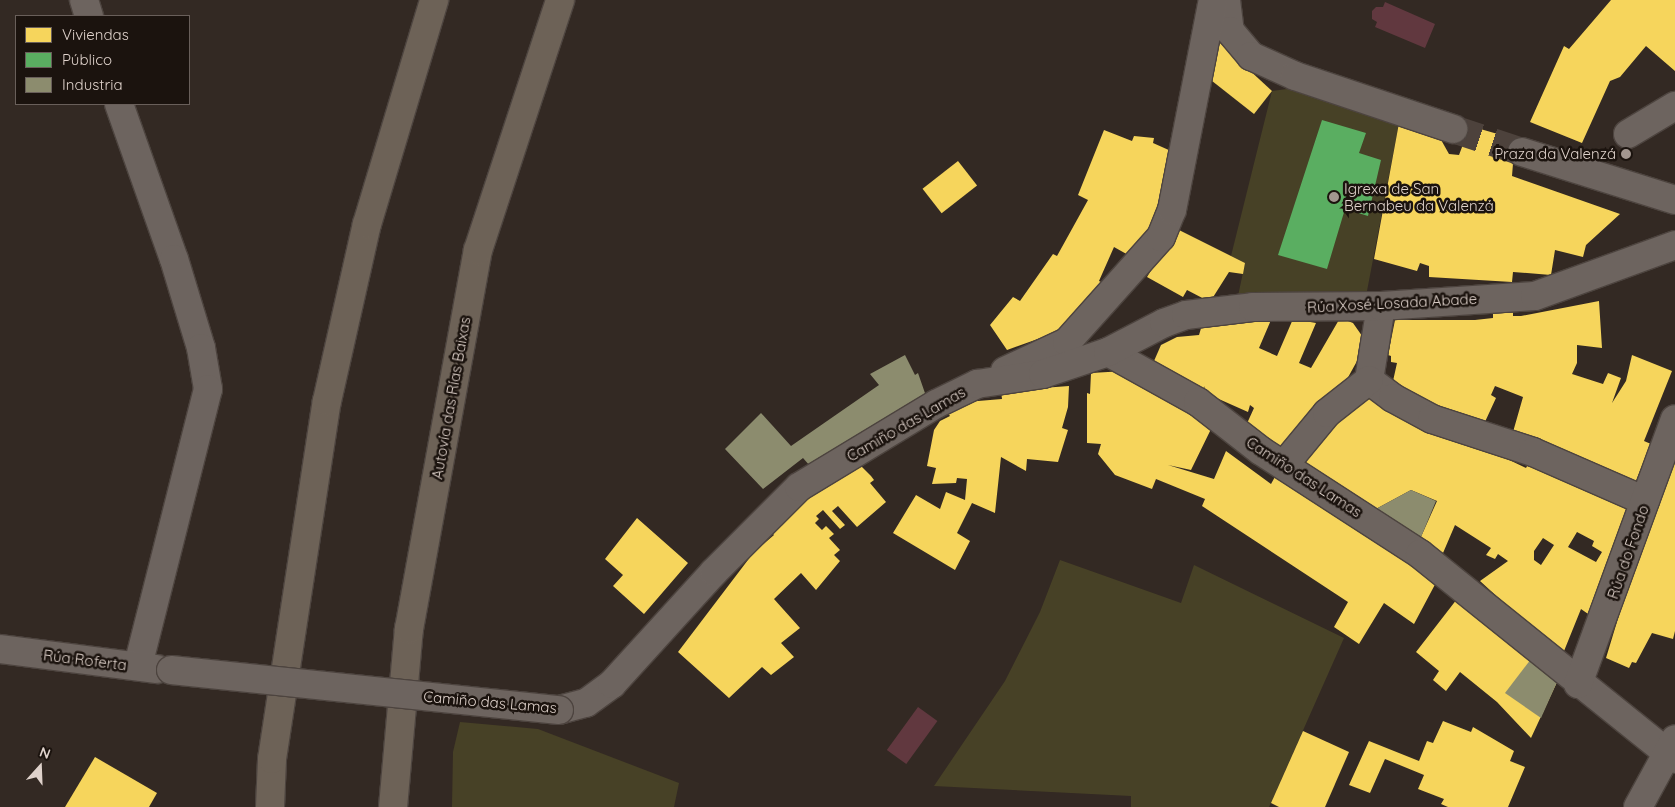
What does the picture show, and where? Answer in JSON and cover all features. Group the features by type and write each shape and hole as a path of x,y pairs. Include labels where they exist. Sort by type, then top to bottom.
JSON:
{"highway":[{"path":"270,807 272,758 328,401 367,224 434,0"},
{"name":"Autovía das Rías Baixas","path":"393,807 408,629 478,250 560,0"}],"street":[{"path":"84,0 89,15"},
{"path":"977,384 1067,342 1160,237 1172,210 1213,0"},
{"path":"1226,0 1230,31 1251,56 1295,76 1452,129"},
{"path":"118,105 174,259 201,348 208,389 138,666"},
{"path":"1628,134 1675,106"},
{"path":"1522,152 1675,200"},
{"name":"Rúa Xosé Losada Abade","path":"1108,352 1164,323 1186,315 1253,308 1381,306 1535,296 1675,245"},
{"path":"1284,465 1327,413 1369,380 1381,306"},
{"name":"Camiño das Lamas","path":"170,670 558,710 586,703 612,684 714,572 799,487 936,404 977,384 1043,374 1108,352 1198,402 1284,465 1420,554 1578,684 1672,751"},
{"path":"1369,380 1393,398 1432,419 1533,452 1646,502"},
{"name":"Rúa do Fondo","path":"1578,684 1675,419"},
{"name":"Rúa Roferta","path":"0,648 170,670"},
{"path":"1638,807 1672,751"}],"shaded area":[{"path":"1385,2 1435,24 1425,48 1375,27 1377,22 1372,19 1372,11 1376,7 1383,7"},
{"path":"1287,89 1399,123 1367,291 1272,296 1255,292 1238,296 1245,263 1231,256 1272,91"},
{"path":"1060,560 1181,603 1194,565 1344,638 1269,807 1131,807 1131,796 934,786 1005,681 1040,612"},
{"path":"918,707 937,721 906,764 887,750"},
{"path":"460,722 538,729 679,783 674,807 452,807 453,752"}],"building: Viviendas":[{"path":"1611,0 1675,0 1675,71 1646,46 1620,77 1610,81 1582,143 1530,122 1564,46 1569,49"},
{"path":"1220,43 1272,91 1254,114 1207,77"},
{"path":"1399,123 1440,138 1449,154 1459,155 1470,126 1515,139 1512,176 1620,214 1586,245 1583,257 1555,250 1551,275 1513,272 1512,282 1429,277 1429,266 1420,263 1417,271 1374,259"},
{"path":"1104,130 1132,141 1134,136 1154,138 1153,143 1171,151 1160,231 1130,256 1114,247 1099,281 1103,283 1063,330 1007,350 990,325 1013,297 1020,301 1053,254 1057,256 1088,200 1078,195"},
{"path":"958,161 977,185 942,213 923,189"},
{"path":"1177,229 1245,263 1243,274 1229,272 1210,302 1187,290 1183,297 1147,277"},
{"path":"1599,301 1602,348 1577,345 1577,363 1572,374 1603,384 1608,373 1621,378 1612,403 1626,381 1632,355 1672,371 1644,441 1651,444 1631,493 1513,432 1523,397 1495,386 1491,395 1496,398 1484,424 1391,390 1397,363 1391,362 1391,356 1388,355 1395,320 1475,320 1493,318 1493,313 1513,311 1513,316 1521,316"},
{"path":"1340,318 1353,323 1367,343 1346,381 1284,451 1244,430 1254,408 1250,405 1248,412 1203,392 1205,386 1203,389 1162,373 1154,361 1161,345 1177,337 1199,335 1202,325 1271,320 1259,348 1277,356 1293,319 1316,323 1299,363 1311,368"},
{"path":"1125,371 1213,425 1191,470 1168,465 1214,479 1226,451 1271,484 1276,475 1409,564 1413,559 1439,577 1414,624 1384,603 1359,644 1334,627 1348,602 1202,506 1205,499 1156,479 1152,489 1115,475 1098,454 1101,444 1087,443 1087,393 1090,394 1091,373"},
{"path":"1069,386 1068,407 1062,428 1068,430 1058,462 1027,459 1026,471 1001,457 995,513 972,503 957,533 970,541 955,570 893,533 916,495 940,509 946,492 965,500 967,479 957,478 956,483 932,484 936,468 927,466 934,430 940,421 950,416 947,412 966,402 1002,399 1001,391"},
{"path":"1367,392 1526,468 1532,457 1569,483 1573,475 1636,504 1591,616 1581,609 1562,656 1480,581 1508,561 1498,554 1495,559 1486,555 1491,548 1455,525 1443,553 1420,539 1437,501 1411,490 1374,510 1300,462","holes":["1577,532 1594,541 1592,546 1602,552 1596,562 1568,547","1543,538 1554,545 1541,565 1534,560 1534,551"]},
{"path":"1675,450 1675,631 1673,639 1652,633 1636,663 1632,662 1629,668 1606,658 1636,559"},
{"path":"855,460 874,480 870,483 886,502 857,527 838,506 832,511 845,525 840,529 823,510 816,516 819,519 815,523 822,530 826,526 834,534 829,538 840,550 834,555 840,561 816,590 801,573 774,599 800,628 781,643 794,657 771,675 762,667 729,698 678,652 754,552 774,535 770,531 802,501"},
{"path":"637,518 688,563 644,614 613,586 623,575 605,559"},
{"path":"1457,599 1557,682 1531,738 1497,702 1460,672 1446,691 1433,680 1439,671 1416,652"},
{"path":"1443,721 1471,732 1473,727 1514,751 1510,761 1525,767 1508,807 1448,807 1441,804 1444,799 1418,789 1424,775 1385,759 1370,793 1349,785 1369,741 1419,761 1427,741 1433,743"},
{"path":"1303,731 1349,752 1325,807 1279,807 1271,803"},
{"path":"95,757 157,793 149,807 65,807"}],"building: Público":[{"name":"Igrexa de San Bernabeu da Valenzá","path":"1322,120 1366,133 1359,153 1381,160 1368,216 1345,209 1327,269 1278,255"}],"building: Industria":[{"path":"905,355 915,375 918,373 926,396 810,466 803,458 763,489 725,449 761,413 791,446 879,385 870,374"},
{"path":"1411,490 1436,501 1421,537 1374,510"},
{"path":"1531,659 1557,682 1541,718 1505,693"}],"tunnel":[{"path":"1453,129 1522,152"}],"place":[{"name":"Praza da Valenzá","path":"1626,154"},
{"name":"Igrexa de San Bernabeu da Valenzá","path":"1334,197"}]}
